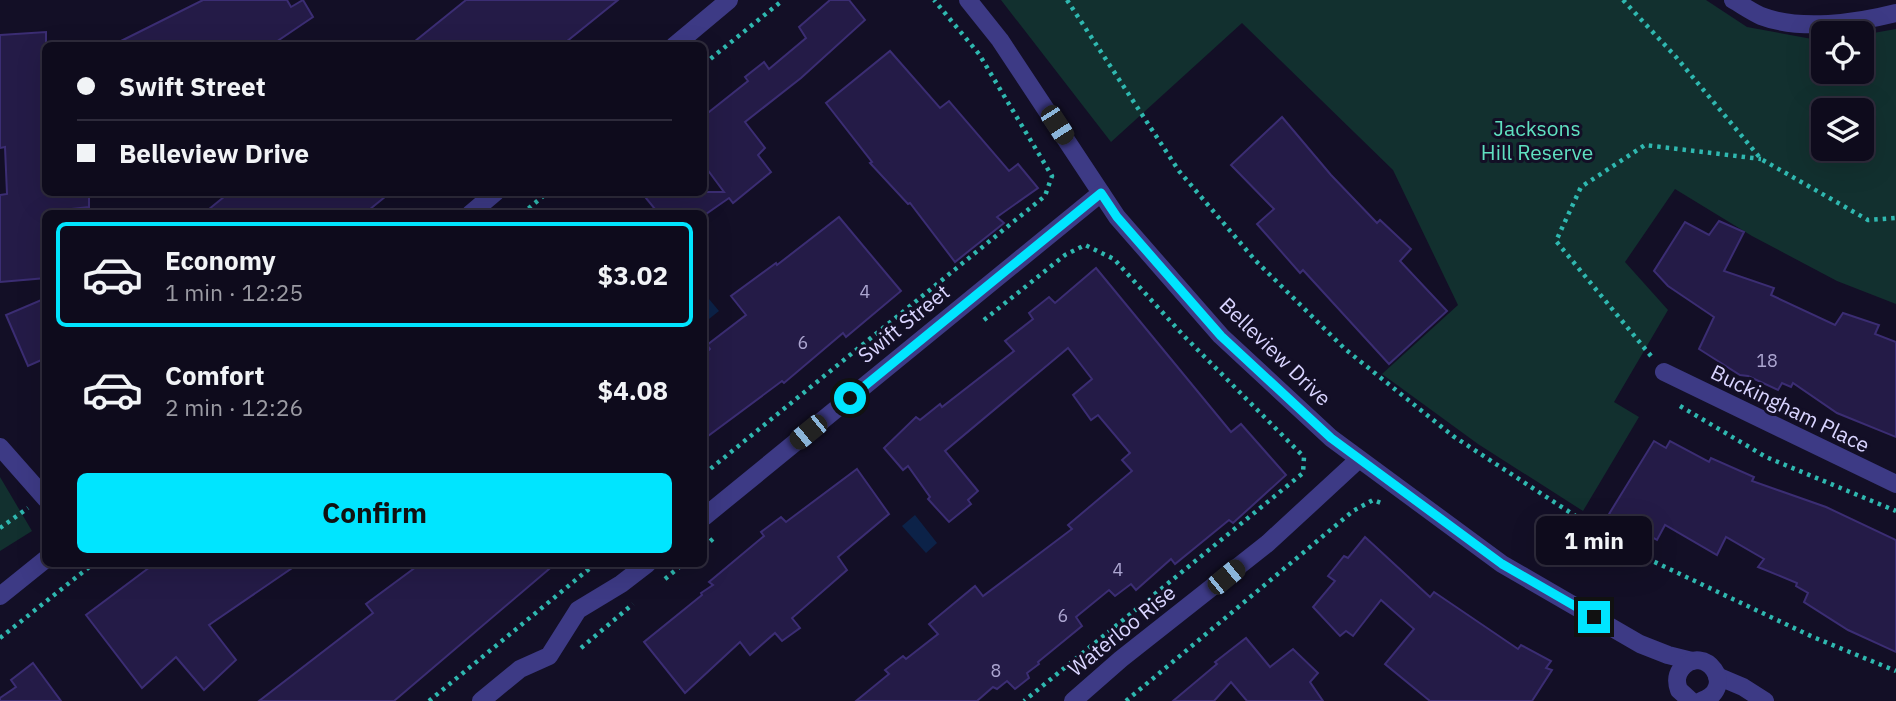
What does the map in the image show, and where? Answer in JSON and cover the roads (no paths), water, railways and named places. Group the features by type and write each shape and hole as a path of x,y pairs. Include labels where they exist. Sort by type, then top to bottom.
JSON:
{"street":[{"path":"679,42 729,0"},
{"name":"Belleview Drive","path":"968,0 1000,40 1117,217 1221,336 1331,438 1502,564 1640,644 1692,662"},
{"path":"1733,0 1762,16 1784,22 1841,23 1889,10"},
{"name":"Swift Street","path":"707,515 1101,193"},
{"path":"475,210 491,196"},
{"name":"Buckingham Place","path":"1664,372 1896,484"},
{"path":"0,447 42,496"},
{"name":"Waterloo Rise","path":"1073,701 1121,659 1268,544 1359,460"},
{"path":"0,596 42,562"},
{"path":"481,701 520,669 549,656 578,610 643,567"},
{"name":"Belleview Drive","path":"1640,644 1694,696"},
{"path":"1692,662 1707,662 1715,669 1716,691 1694,696 1678,673 1686,663 1692,662"},
{"path":"1717,676 1743,687 1765,701"}],"water":[{"path":"709,299 719,311 707,321"},
{"path":"915,515 937,543 926,553 902,526"}],"park label":[{"name":"Jacksons Hill Reserve","path":"1537,141"}]}
